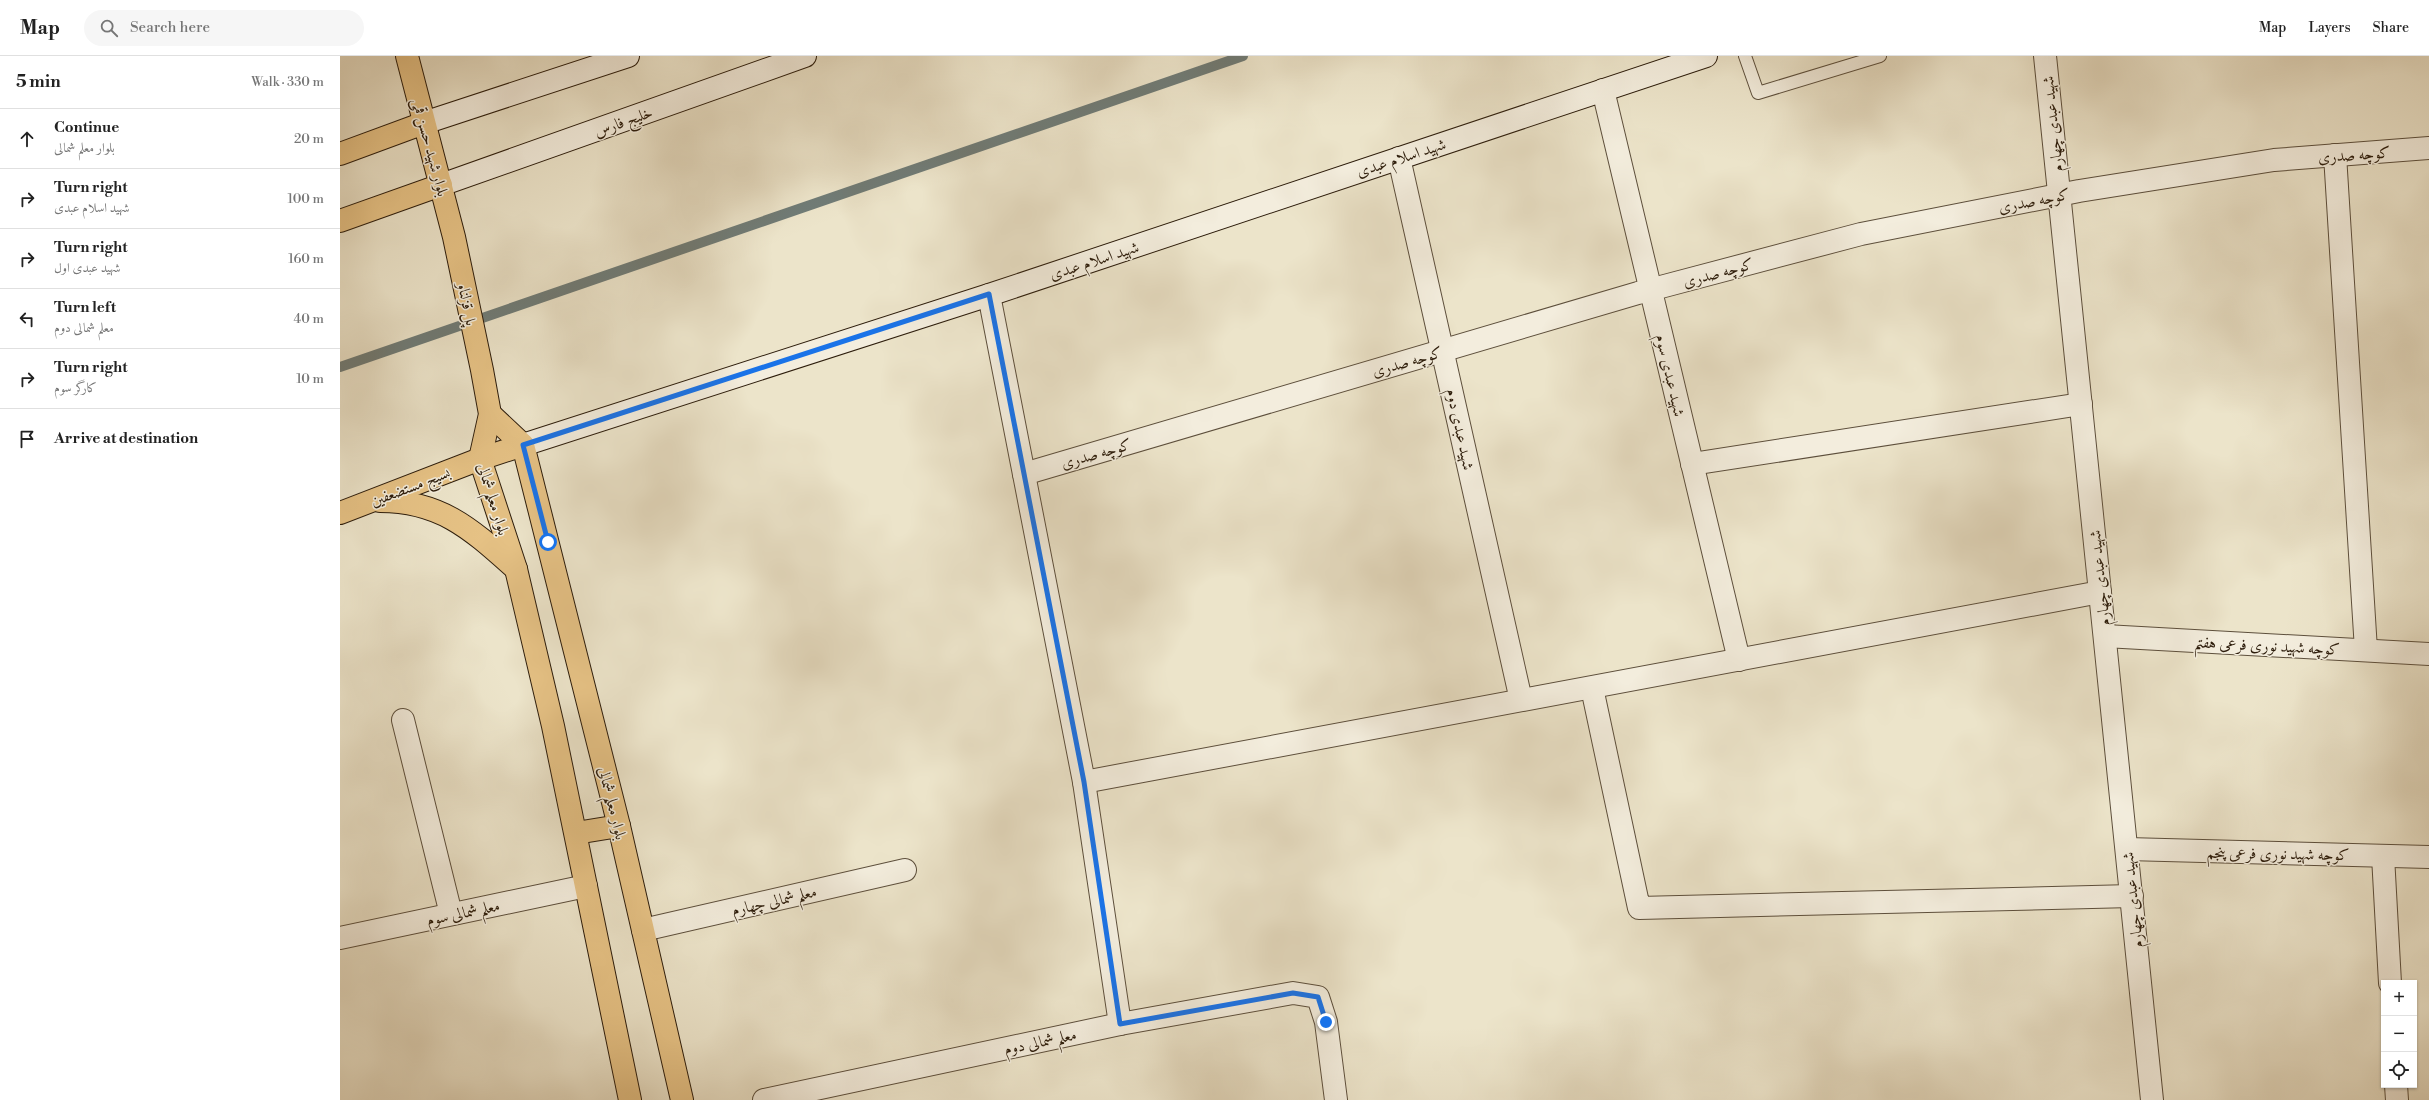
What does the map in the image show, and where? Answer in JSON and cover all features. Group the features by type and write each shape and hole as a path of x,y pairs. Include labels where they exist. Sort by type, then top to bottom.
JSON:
{"main road":[{"name":"بلوار شهید حسن قمی","path":"407,56 454,237"},
{"path":"340,154 424,123"},
{"path":"340,221 441,185"},
{"name":"پل قزلناو","path":"454,237 490,414"},
{"path":"490,414 523,445"},
{"name":"بلوار معلم شمالی","path":"490,414 480,459 516,568 554,726 630,1100"},
{"name":"شهید اسلام عبدی","path":"480,459 523,445"},
{"name":"بلوار معلم شمالی","path":"523,445 619,826 682,1100"},
{"name":"بسیج مستضعفین","path":"340,512 480,459"},
{"path":"372,501 398,501 448,515 480,537 516,568"},
{"path":"576,834 619,826"}],"street":[{"path":"424,123 628,56"},
{"name":"خلیج فارس","path":"441,185 805,56"},
{"name":"شهید اسلام عبدی","path":"523,445 989,294 1706,56"},
{"name":"شهید عبدی چهارم","path":"2045,56 2152,1100"},
{"name":"شهید عبدی سوم","path":"1603,90 1739,660"},
{"name":"کوچه صدری","path":"1024,474 1650,290 1861,234 2059,195 2274,160 2429,148"},
{"path":"2335,155 2366,650"},
{"name":"شهید عبدی دوم","path":"1399,158 1444,350 1521,700"},
{"path":"989,294 1084,782 1120,1024"},
{"path":"1692,464 2081,404"},
{"path":"1084,782 2100,592"},
{"name":"کوچه شهید نوری فرعی هفتم","path":"2105,636 2429,654"},
{"path":"1592,688 1639,908 2132,896"},
{"path":"403,720 451,914"},
{"name":"کوچه شهید نوری فرعی پنجم","path":"2127,849 2429,857"},
{"path":"2383,856 2390,980"},
{"name":"معلم شمالی چهارم","path":"643,930 905,870"},
{"name":"معلم شمالی سوم","path":"340,938 586,886"},
{"name":"معلم شمالی دوم","path":"764,1100 1120,1024 1293,993 1318,997 1326,1022 1336,1100"},
{"path":"2396,1088 2397,1100"}],"lane":[{"path":"1746,56 1758,92 1880,56"}],"waterway":[{"path":"340,367 1243,56"}],"route":[{"path":"548,542 523,445 989,294 1084,782 1120,1024 1293,993 1318,997 1326,1022"}]}
